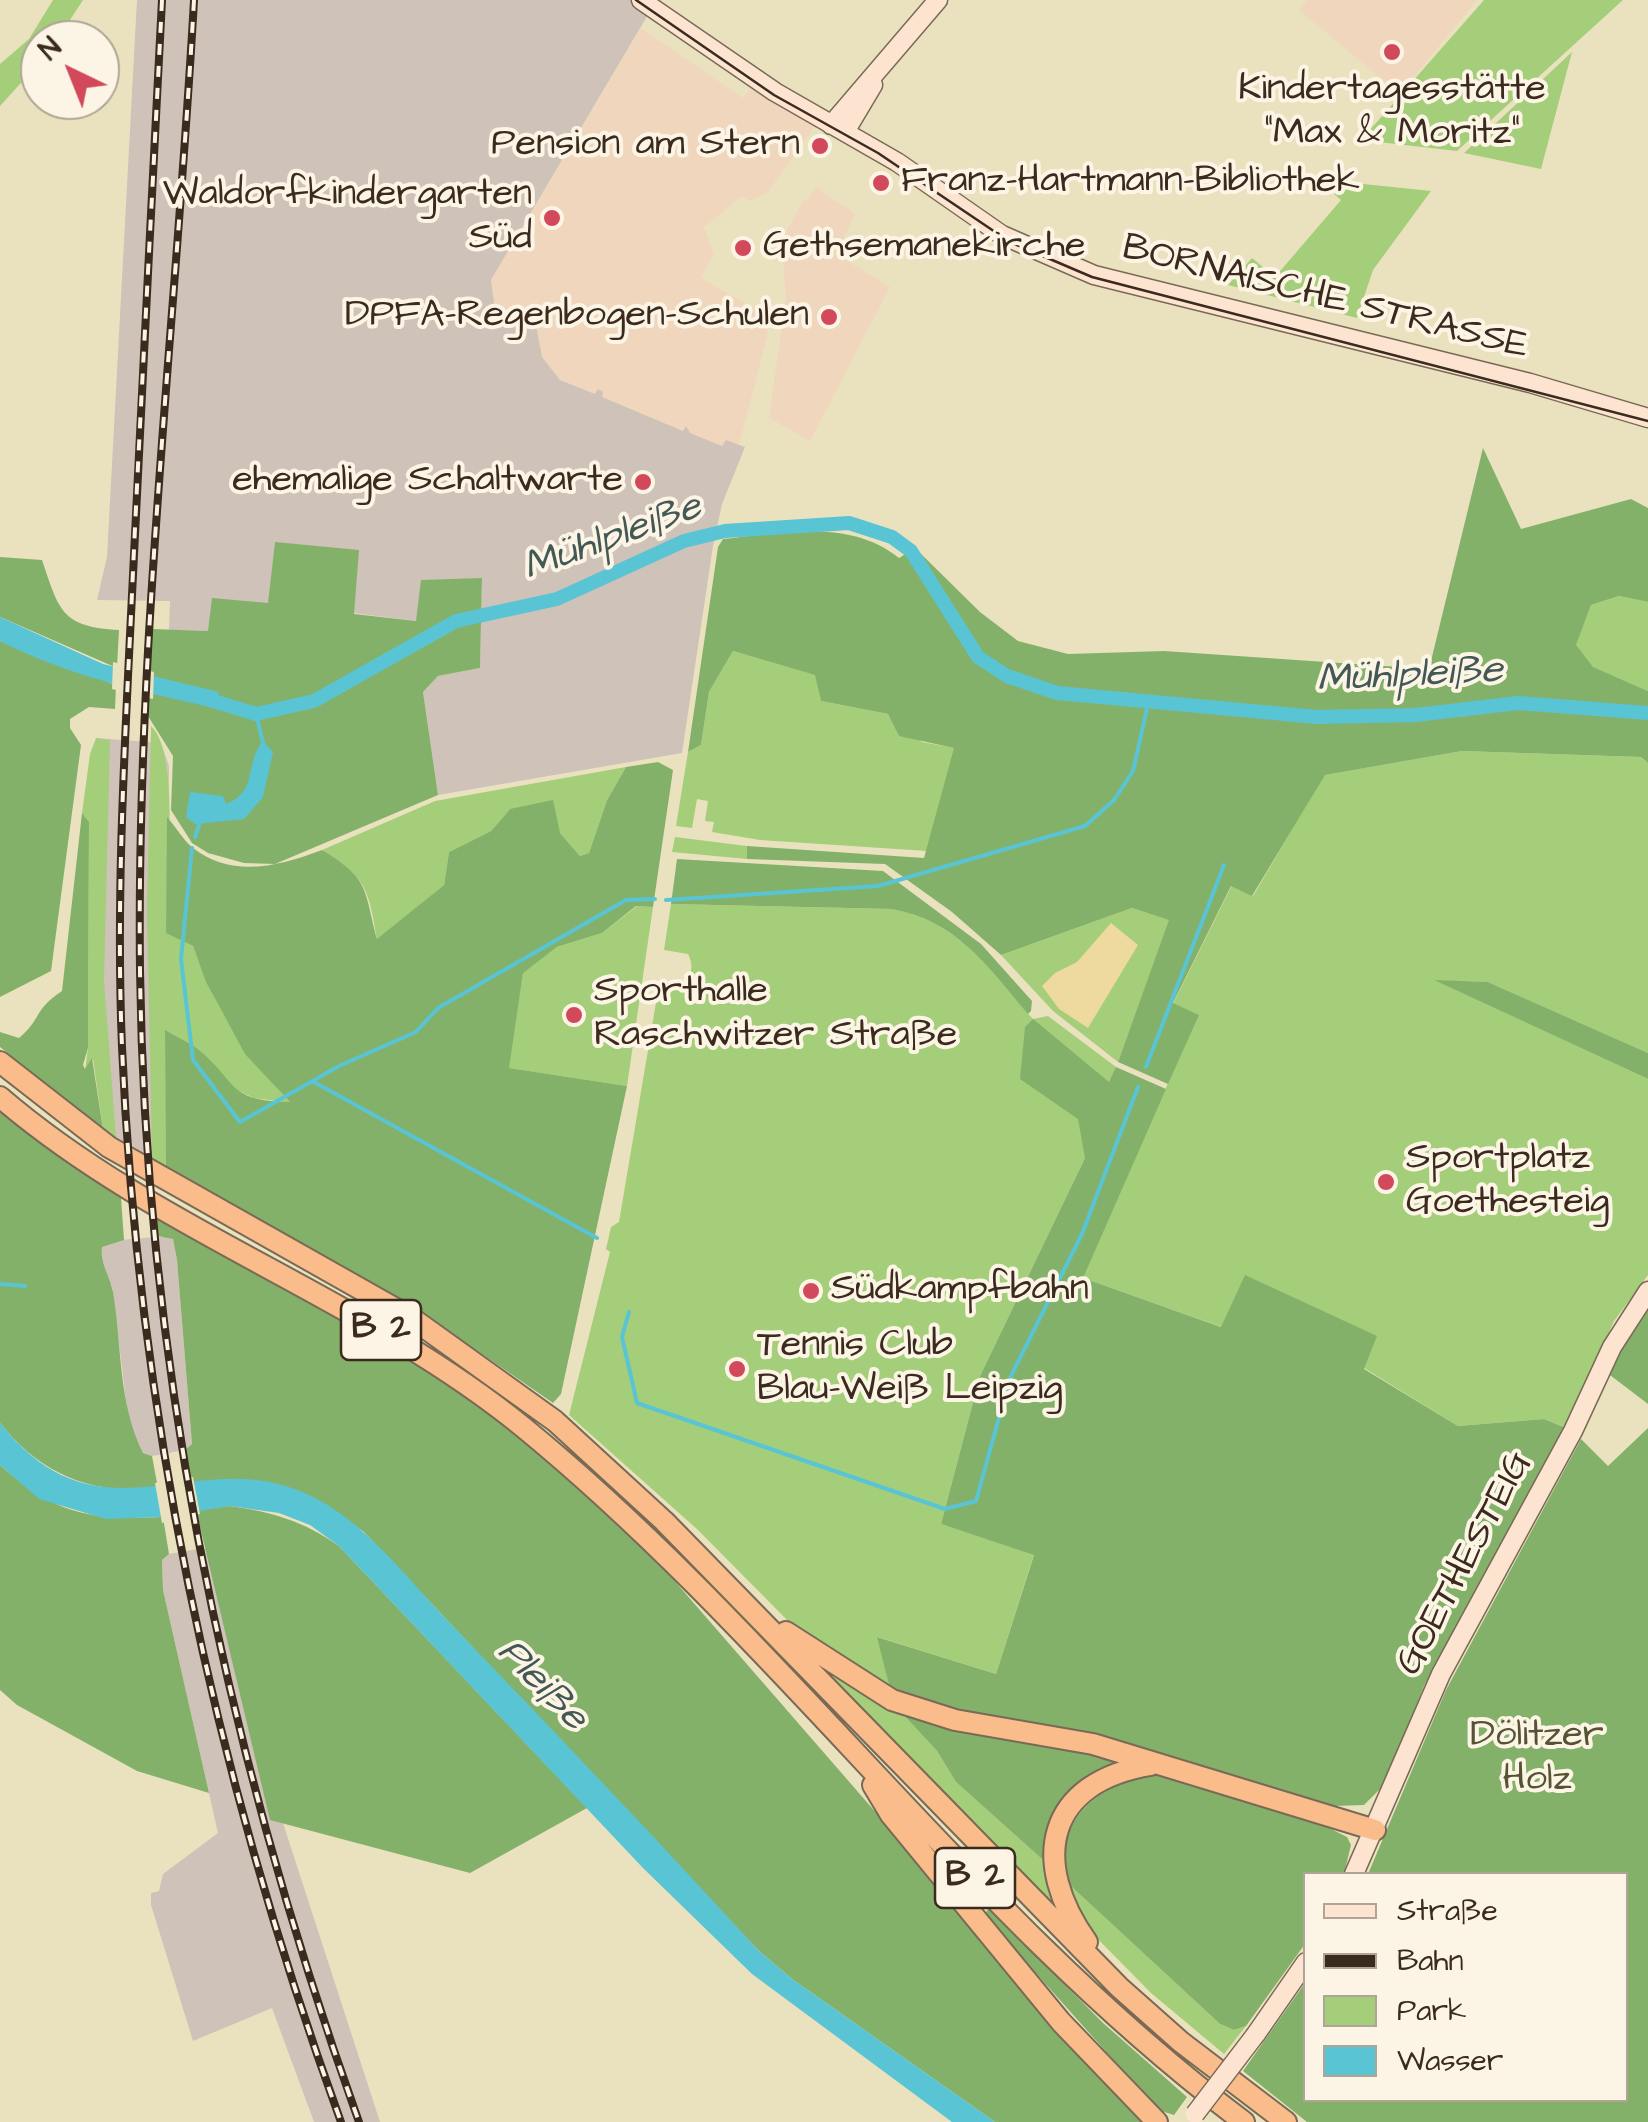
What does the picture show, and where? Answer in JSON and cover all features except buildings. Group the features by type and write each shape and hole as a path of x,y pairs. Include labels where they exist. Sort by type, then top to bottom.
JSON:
{"highway":[{"name":"B 2","path":"0,1062 109,1148 395,1308 468,1354 609,1468 1118,1987 1181,2042 1286,2122"},
{"name":"B 2","path":"0,1097 108,1176 401,1342 500,1410 646,1538 1069,1972 1166,2060 1244,2122"},
{"path":"740,1599 832,1666 892,1700 955,1720 1093,1744 1376,1830"},
{"path":"851,1750 891,1815 1061,2022 1157,2122"},
{"path":"1118,1987 1061,1900 1052,1860 1056,1836 1076,1798 1090,1788 1125,1769 1158,1764"}],"main road":[{"name":"BORNAISCHE STRASSE","path":"641,0 897,162 1002,235 1066,265 1530,383 1648,418"},
{"path":"838,128 876,74 938,0"},
{"name":"GOETHESTEIG","path":"1355,1872 1442,1674 1573,1431 1612,1347 1648,1291"},
{"path":"1192,2118 1303,1966"}],"shaded area":[{"path":"137,0 641,0 652,8 491,280 496,317 535,320 542,357 560,380 595,394 598,389 603,392 602,397 683,431 686,426 690,433 722,446 726,440 745,447 722,504 713,546 682,753 438,795 423,692 438,676 480,668 482,578 416,621 353,613 275,542 269,603 208,631 169,630 170,601 97,600 107,557"},
{"name":"Kindertagesstätte \"Max & Moritz\"","path":"1307,0 1477,0 1400,94 1299,10"},
{"path":"641,28 743,98 757,79 820,119 768,192 750,201 742,196 704,227 714,254 701,278 763,314 768,333 739,445 726,440 723,447 689,433 686,427 684,431 601,397 598,390 596,394 560,380 542,357 535,320 496,317 491,280"},
{"name":"DPFA-Regenbogen-Schulen","path":"816,187 855,214 836,254 890,287 810,441 769,418 786,298 783,258 788,228 804,199"},
{"path":"96,738 161,743 169,766 166,1166 103,1129"},
{"path":"167,1236 173,1239 177,1260 192,1444 185,1450 152,1456 143,1453 129,1425 112,1286 101,1260 102,1247 110,1241"},
{"path":"203,1548 211,1551 220,1579 283,1823 380,2122 314,2122 272,2008 193,2041 151,1905 151,1893 159,1891 163,1874 218,1833 163,1590 162,1560 169,1554"}],"green space":[{"path":"53,0 83,0 70,20 41,20"},
{"path":"1484,0 1623,0 1457,151 1361,140"},
{"path":"20,47 20,84 0,106 0,64"},
{"path":"1572,52 1541,169 1464,153"},
{"path":"1344,182 1431,191 1373,270 1357,318 1228,285 1252,258 1275,277 1341,200 1334,194"},
{"path":"1483,448 1521,529 1631,499 1648,508 1648,602 1619,596 1591,605 1576,645 1593,667 1648,691 1648,763 1641,757 1462,751 1325,775 1252,896 1231,886 1173,1003 1199,1015 1168,1084 1118,1062 1169,920 1132,908 1001,955 952,912 885,864 747,859 747,846 924,858 954,748 899,736 888,714 821,701 815,675 733,651 709,692 701,745 688,752 718,547 723,539 814,531 859,537 899,558 915,548 980,612 1018,641 1068,654 1164,651 1429,669"},
{"path":"275,542 359,550 354,614 416,621 421,580 482,578 480,668 438,676 423,692 438,795 275,864 244,863 208,853 192,843 171,810 173,756 148,716 152,629 208,631 212,598 268,603"},
{"path":"0,557 42,560 65,613 85,625 119,630 117,668 0,617"},
{"path":"1619,596 1648,602 1648,691 1592,667 1575,645 1591,605"},
{"path":"0,641 116,685 115,709 89,707 70,719 70,728 81,745 51,971 0,997"},
{"path":"733,651 816,675 821,701 888,714 922,742 955,748 927,851 760,840 712,832 714,822 705,821 708,801 697,799 692,828 676,826 688,752 701,745 709,692"},
{"path":"151,726 160,741 169,792 166,932 193,946 233,1030 291,1103 254,1098 230,1087 200,1051 165,1031 166,1166 152,1158 147,911"},
{"path":"96,738 110,740 104,981 116,1138 103,1129 93,1059 85,1070 89,823 82,813"},
{"name":"Sportplatz Goethesteig","path":"1462,751 1641,757 1648,763 1648,1053 1488,982 1437,981 1648,1079 1648,1275 1614,1321 1566,1428 1544,1419 1458,1426 1364,1368 1376,1337 1245,1276 1222,1327 1082,1278 1198,1015 1173,1004 1232,885 1253,896 1324,775"},
{"path":"658,762 673,770 653,907 636,906 602,933 557,947 523,973 509,1068 627,1086 561,1394 553,1403 408,1303 166,1166 165,1030 199,1050 243,1094 290,1102 245,1054 206,982 193,946 166,933 167,817 193,848 224,864 273,865 322,850 349,869 363,887 377,939 444,885 449,852 491,831 510,809 553,800 560,833 580,856 589,853 607,800 626,767"},
{"path":"626,767 607,800 589,853 580,856 560,833 510,809 491,831 449,852 444,885 377,940 363,886 348,868 322,850 435,801"},
{"path":"82,813 89,822 88,1048 83,1065 85,1069 92,1058 103,1129 0,1047 0,1032 19,1038 46,1004 62,991"},
{"path":"675,837 747,846 747,859 672,852"},
{"path":"677,859 883,871 981,944 1032,1001 1031,1011 1028,1014 969,948 915,915 892,909 671,904"},
{"name":"Südkampfbahn","path":"671,904 892,909 916,915 972,950 1033,1019 1048,1016 1116,1067 1085,1158 980,1376 941,1524 1034,1554 996,1674 878,1637 890,1689 796,1629 698,1530 569,1415 610,1252 606,1249 611,1227 619,1222 660,979 684,984 691,970 688,954 664,950"},
{"path":"637,906 653,907 627,1086 508,1068 523,972 557,947 602,933"},
{"path":"1132,908 1170,920 1118,1062 1053,1011 1001,955"},
{"path":"1434,980 1488,982 1648,1053 1648,1079"},
{"path":"1033,1019 1109,1082 1116,1067 1166,1089 1083,1278 1221,1327 1245,1275 1377,1336 1364,1369 1458,1426 1544,1419 1566,1428 1424,1686 1385,1784 1364,1805 1334,1806 1122,1742 949,1708 890,1689 877,1637 996,1674 1034,1555 941,1524 980,1376 1085,1158 1078,1119 1020,1079 1025,1027"},
{"path":"0,1111 121,1198 124,1240 102,1247 102,1259 113,1292 129,1414 143,1453 152,1456 158,1488 112,1488 70,1478 32,1456 0,1423"},
{"path":"156,1217 400,1350 523,1437 652,1555 1145,2122 995,2122 792,1979 758,1950 364,1532 323,1505 282,1489 239,1481 191,1483 185,1450 192,1444 177,1260 173,1239 158,1236"},
{"path":"1648,1291 1648,1404 1602,1369"},
{"name":"Dölitzer Holz","path":"1648,1428 1648,2122 1307,2122 1243,2071 1303,1986 1303,2102 1628,2102 1628,1872 1369,1872 1446,1690 1581,1439 1608,1466"},
{"path":"0,1465 39,1495 75,1511 114,1517 163,1517 169,1554 162,1560 163,1590 209,1793 137,1771 17,1705 0,1690"},
{"path":"230,1506 287,1519 339,1546 587,1808 470,1873 270,1820 196,1510"},
{"path":"836,1675 898,1709 937,1751 956,1782 1043,1860 1051,1901 831,1680"},
{"path":"898,1709 1120,1761 1092,1778 1068,1800 1051,1828 1043,1860 956,1782 937,1751"},
{"path":"1152,1771 1325,1826 1347,1837 1351,1845 1344,1872 1303,1872 1303,1947 1246,2026 1234,2030 1220,2024 1060,1876 1068,1834 1076,1819 1098,1796"},
{"path":"1060,1876 1220,2024 1234,2030 1246,2026 1224,2054 1151,1993 1082,1923"},
{"path":"989,1908 1102,2022 1187,2097 1174,2115 1158,2110 984,1915"}],"sand":[{"path":"1111,923 1138,945 1088,1028 1059,1009 1042,986 1055,973 1077,962"}],"water":[{"path":"0,617 103,664 219,692 215,708 105,681 25,653 0,641"},
{"path":"263,741 273,752 263,797 244,819 195,824 186,817 190,792 223,796 226,804 243,792"},
{"path":"0,1423 38,1460 75,1480 111,1488 225,1479 265,1481 307,1494 347,1518 399,1567 758,1950 792,1979 995,2122 952,2122 752,1974 643,1868 339,1546 310,1525 279,1513 230,1506 163,1517 106,1519 39,1499 0,1465"}],"pier":[{"path":"113,662 154,672 153,699 112,689"},
{"path":"193,1477 200,1514 162,1523 155,1483"}],"waterway":[{"name":"Mühlpleiße","path":"197,696 256,714 314,701 456,621 557,599 684,541 725,531 849,523 892,537 911,551 978,657 1007,676 1057,693 1317,717 1416,715 1518,703 1648,713"},
{"path":"666,900 878,886 1085,826 1114,800 1133,771 1148,704"},
{"path":"256,714 263,743"},
{"path":"195,837 200,822"},
{"path":"192,848 181,959 193,1060 240,1122 339,1066 416,1032 438,1008 626,900 655,899"},
{"path":"1146,1067 1224,865"},
{"path":"312,1081 597,1238"},
{"path":"629,1312 622,1337 637,1403 945,1509 976,1501 1010,1378 1082,1234 1138,1087"},
{"path":"0,1284 25,1286"}],"tram line":[{"path":"636,0 774,95 878,153 1010,242 1092,277 1648,421"}],"railway":[{"path":"162,0 122,831 120,993 131,1185 145,1322 190,1593 256,1860 341,2122"},
{"path":"194,0 144,728 140,971 145,1118 176,1410 202,1555 269,1841 359,2122"}],"place":[{"name":"Kindertagesstätte \"Max & Moritz\"","path":"1392,52"},
{"name":"Pension am Stern","path":"820,146"},
{"name":"Franz-Hartmann-Bibliothek","path":"881,183"},
{"name":"Waldorfkindergarten Süd","path":"552,218"},
{"name":"Gethsemanekirche","path":"743,248"},
{"name":"DPFA-Regenbogen-Schulen","path":"829,317"},
{"name":"ehemalige Schaltwarte","path":"643,482"},
{"name":"Sporthalle Raschwitzer Straße","path":"574,1015"},
{"name":"Sportplatz Goethesteig","path":"1386,1182"},
{"name":"Südkampfbahn","path":"811,1291"},
{"name":"Tennis Club Blau-Weiß Leipzig","path":"737,1369"}],"water label":[{"name":"Pleiße","path":"541,1686"}]}
